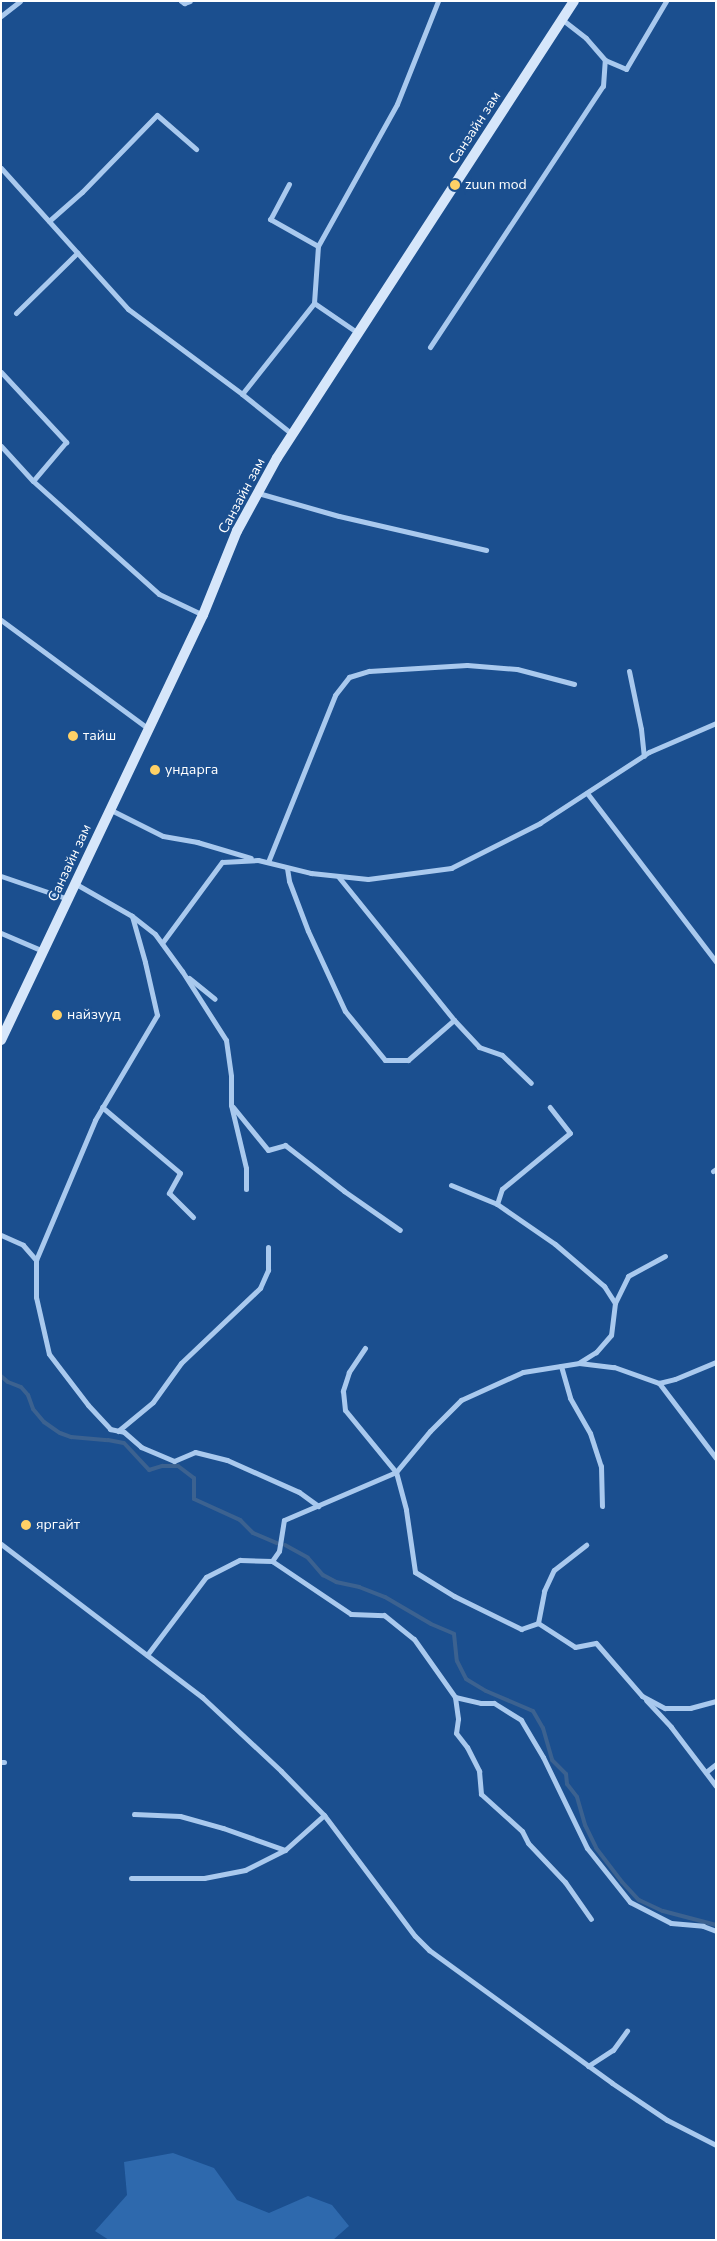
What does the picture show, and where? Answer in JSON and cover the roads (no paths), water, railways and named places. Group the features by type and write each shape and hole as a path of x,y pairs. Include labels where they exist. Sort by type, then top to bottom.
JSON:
{"main road":[{"name":"Санзайн зам","path":"1,1040 203,615 237,531 293,434 574,1"}],"street":[{"path":"1,16 20,1"},
{"path":"181,1 184,3 190,1"},
{"path":"242,394 314,303 318,246 397,104 438,1"},
{"path":"562,19 586,38 605,60 626,69 666,1"},
{"path":"430,347 603,86 605,60"},
{"path":"49,221 82,192 157,115 196,149"},
{"path":"1,168 128,309 293,434"},
{"path":"289,184 270,219 318,246"},
{"path":"16,313 77,253"},
{"path":"314,303 358,333"},
{"path":"1,372 66,442 33,480"},
{"path":"1,446 33,480 159,594 203,615"},
{"path":"258,493 338,516 486,550"},
{"path":"1,620 149,729"},
{"path":"268,862 335,695 349,677 368,671 466,665 517,669 574,684"},
{"path":"629,671 641,729 644,756"},
{"path":"111,810 163,836 197,842 287,868 368,879 451,868 540,822 644,756 716,724"},
{"path":"587,793 716,962"},
{"path":"162,943 222,862 256,860"},
{"path":"287,868 289,881 308,931 344,1011 385,1060 408,1060 454,1020"},
{"path":"1,876 68,900"},
{"path":"338,876 454,1020 479,1047 502,1055 531,1083"},
{"path":"76,884 132,916 156,934 226,1040 231,1076 231,1105 246,1168 246,1189"},
{"path":"132,916 157,1015 95,1120 36,1260 36,1297 49,1354 88,1405 110,1429 124,1432 141,1447 174,1461 195,1452 227,1460 299,1492 318,1506"},
{"path":"1,933 44,951"},
{"path":"182,971 214,999"},
{"path":"231,1105 268,1150 285,1145 344,1191 400,1230"},
{"path":"102,1106 180,1172 169,1192 193,1217"},
{"path":"497,1204 502,1188 570,1133 550,1107"},
{"path":"452,1185 497,1204 556,1244 604,1286 616,1303"},
{"path":"1,1235 23,1245 36,1260"},
{"path":"118,1431 153,1402 181,1363 260,1288 268,1270 268,1248"},
{"path":"579,1363 596,1352 611,1335 616,1303 628,1276 665,1256"},
{"path":"364,1348 349,1372 344,1391 345,1410 396,1472 406,1510 415,1572 454,1596 521,1630 538,1623"},
{"path":"659,1383 675,1379 716,1362"},
{"path":"272,1561 279,1551 284,1520 396,1472 430,1431 461,1400 523,1372 579,1363 614,1367 659,1383 716,1458"},
{"path":"561,1366 570,1398 590,1433 601,1466 602,1506"},
{"path":"1,1544 202,1697 281,1771 324,1815 396,1913 429,1950 588,2066 667,2120 716,2145"},
{"path":"538,1623 544,1592 554,1570 586,1546"},
{"path":"147,1655 206,1577 240,1560 272,1561 351,1614 384,1615 414,1639 455,1697 458,1719 456,1732 467,1747 479,1771 481,1794 522,1831 528,1843 565,1882 591,1919"},
{"path":"538,1623 575,1647 596,1643 671,1727 716,1786"},
{"path":"642,1696 665,1708 690,1708 716,1701"},
{"path":"455,1697 481,1703 494,1703 521,1720 543,1757 588,1848 630,1902 671,1923 703,1926 716,1931"},
{"path":"706,1772 716,1764"},
{"path":"134,1814 180,1816 223,1828 285,1850"},
{"path":"131,1878 204,1878 245,1870 285,1850 324,1815"},
{"path":"588,2066 613,2050 627,2031"}],"waterway":[{"path":"1,1376 8,1382 21,1387 28,1395 33,1409 44,1422 60,1433 71,1437 124,1443 149,1470 162,1466 178,1466 194,1478 194,1499 240,1520 253,1533 277,1543"},
{"path":"285,1545 308,1558 323,1575 336,1582 359,1587 385,1597 431,1624 454,1634 457,1661 466,1679 486,1691 533,1711 543,1728 552,1760 566,1774 567,1784 577,1797 585,1825 596,1848 622,1882 639,1900 663,1911 716,1925"}],"place":[{"name":"zuun mod","path":"455,185"},
{"name":"тайш","path":"73,736"},
{"name":"ундарга","path":"155,770"},
{"name":"найзууд","path":"57,1015"},
{"name":"яргайт","path":"26,1525"}]}
